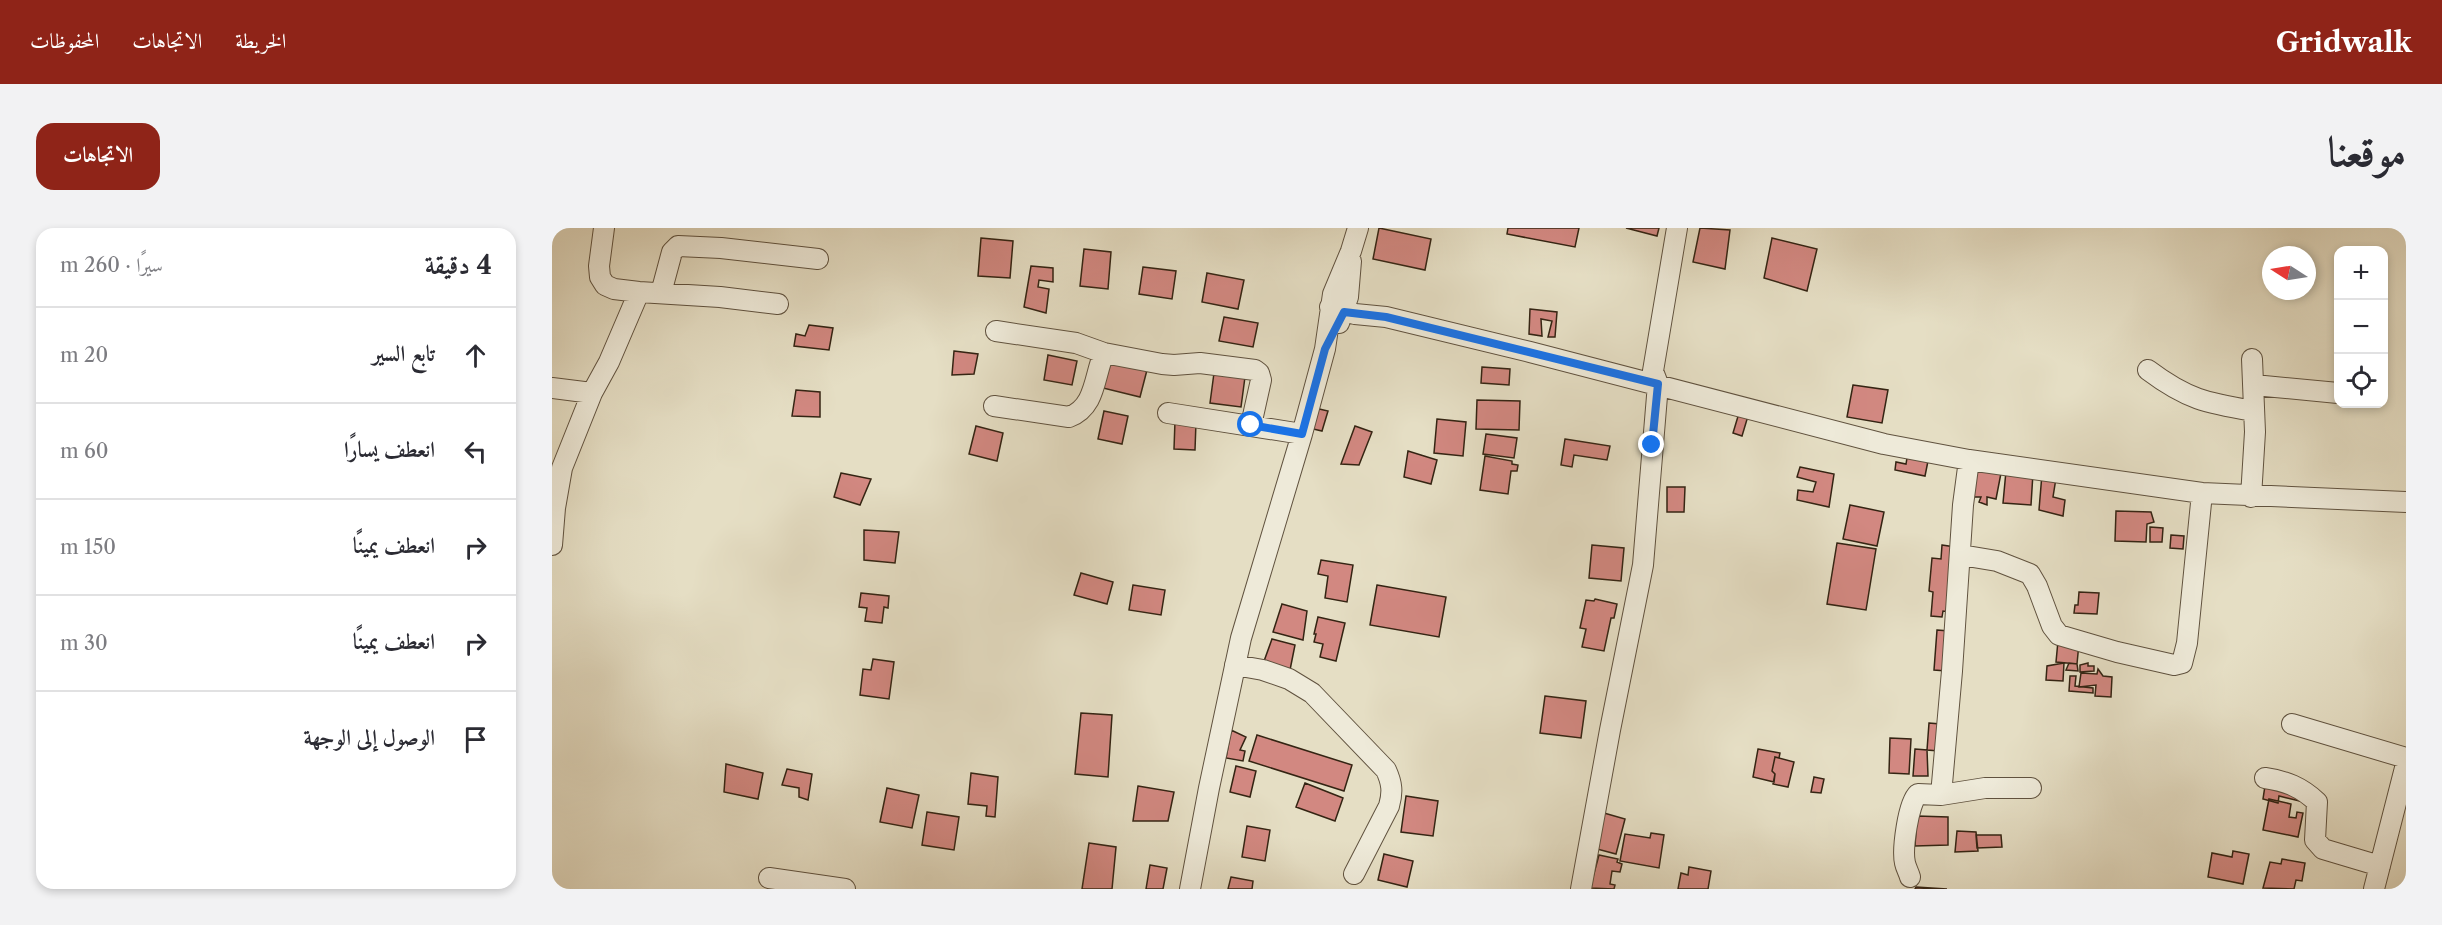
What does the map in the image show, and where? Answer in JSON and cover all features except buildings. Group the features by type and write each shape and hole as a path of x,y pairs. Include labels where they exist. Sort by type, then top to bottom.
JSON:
{"street":[{"path":"604,228 599,266 600,277 605,285 614,289 778,304"},
{"path":"1191,889 1235,665 1339,302 1352,276 1351,251 1358,228"},
{"path":"1581,889 1643,565 1658,384 1653,371 1677,228"},
{"path":"661,293 672,252 678,246 721,248 818,259"},
{"path":"552,545 562,468 592,393 609,362 639,292"},
{"path":"1339,302 1386,317 1658,384 1884,444 1969,460 2202,493 2251,497 2406,502"},
{"path":"996,331 1076,343 1104,353 1174,365 1200,363 1255,370 1259,373 1261,380 1251,425"},
{"path":"994,406 1069,417 1079,414 1088,404 1097,369 1104,353"},
{"path":"2251,497 2254,411 2252,359"},
{"path":"2148,370 2181,393 2208,403 2254,411"},
{"path":"2254,385 2334,393"},
{"path":"552,388 592,393"},
{"path":"1168,413 1302,434"},
{"path":"1941,795 1963,505 1969,460"},
{"path":"1961,555 1997,561 2030,574 2052,626 2059,635 2117,652 2175,665 2182,663 2187,643 2202,493"},
{"path":"1235,665 1263,670 1289,679 1312,693 1386,770 1392,782 1389,806 1354,874"},
{"path":"2292,724 2405,767 2374,889"},
{"path":"2265,778 2283,780 2304,790 2317,802 2315,840 2323,849 2380,866"},
{"path":"1910,877 1905,862 1909,815 1913,798 1918,794 1941,795 1985,788 2031,788"},
{"path":"769,878 845,889"}],"route":[{"path":"1251,425 1302,434 1325,349 1344,312 1386,317 1658,384 1652,445"}]}
